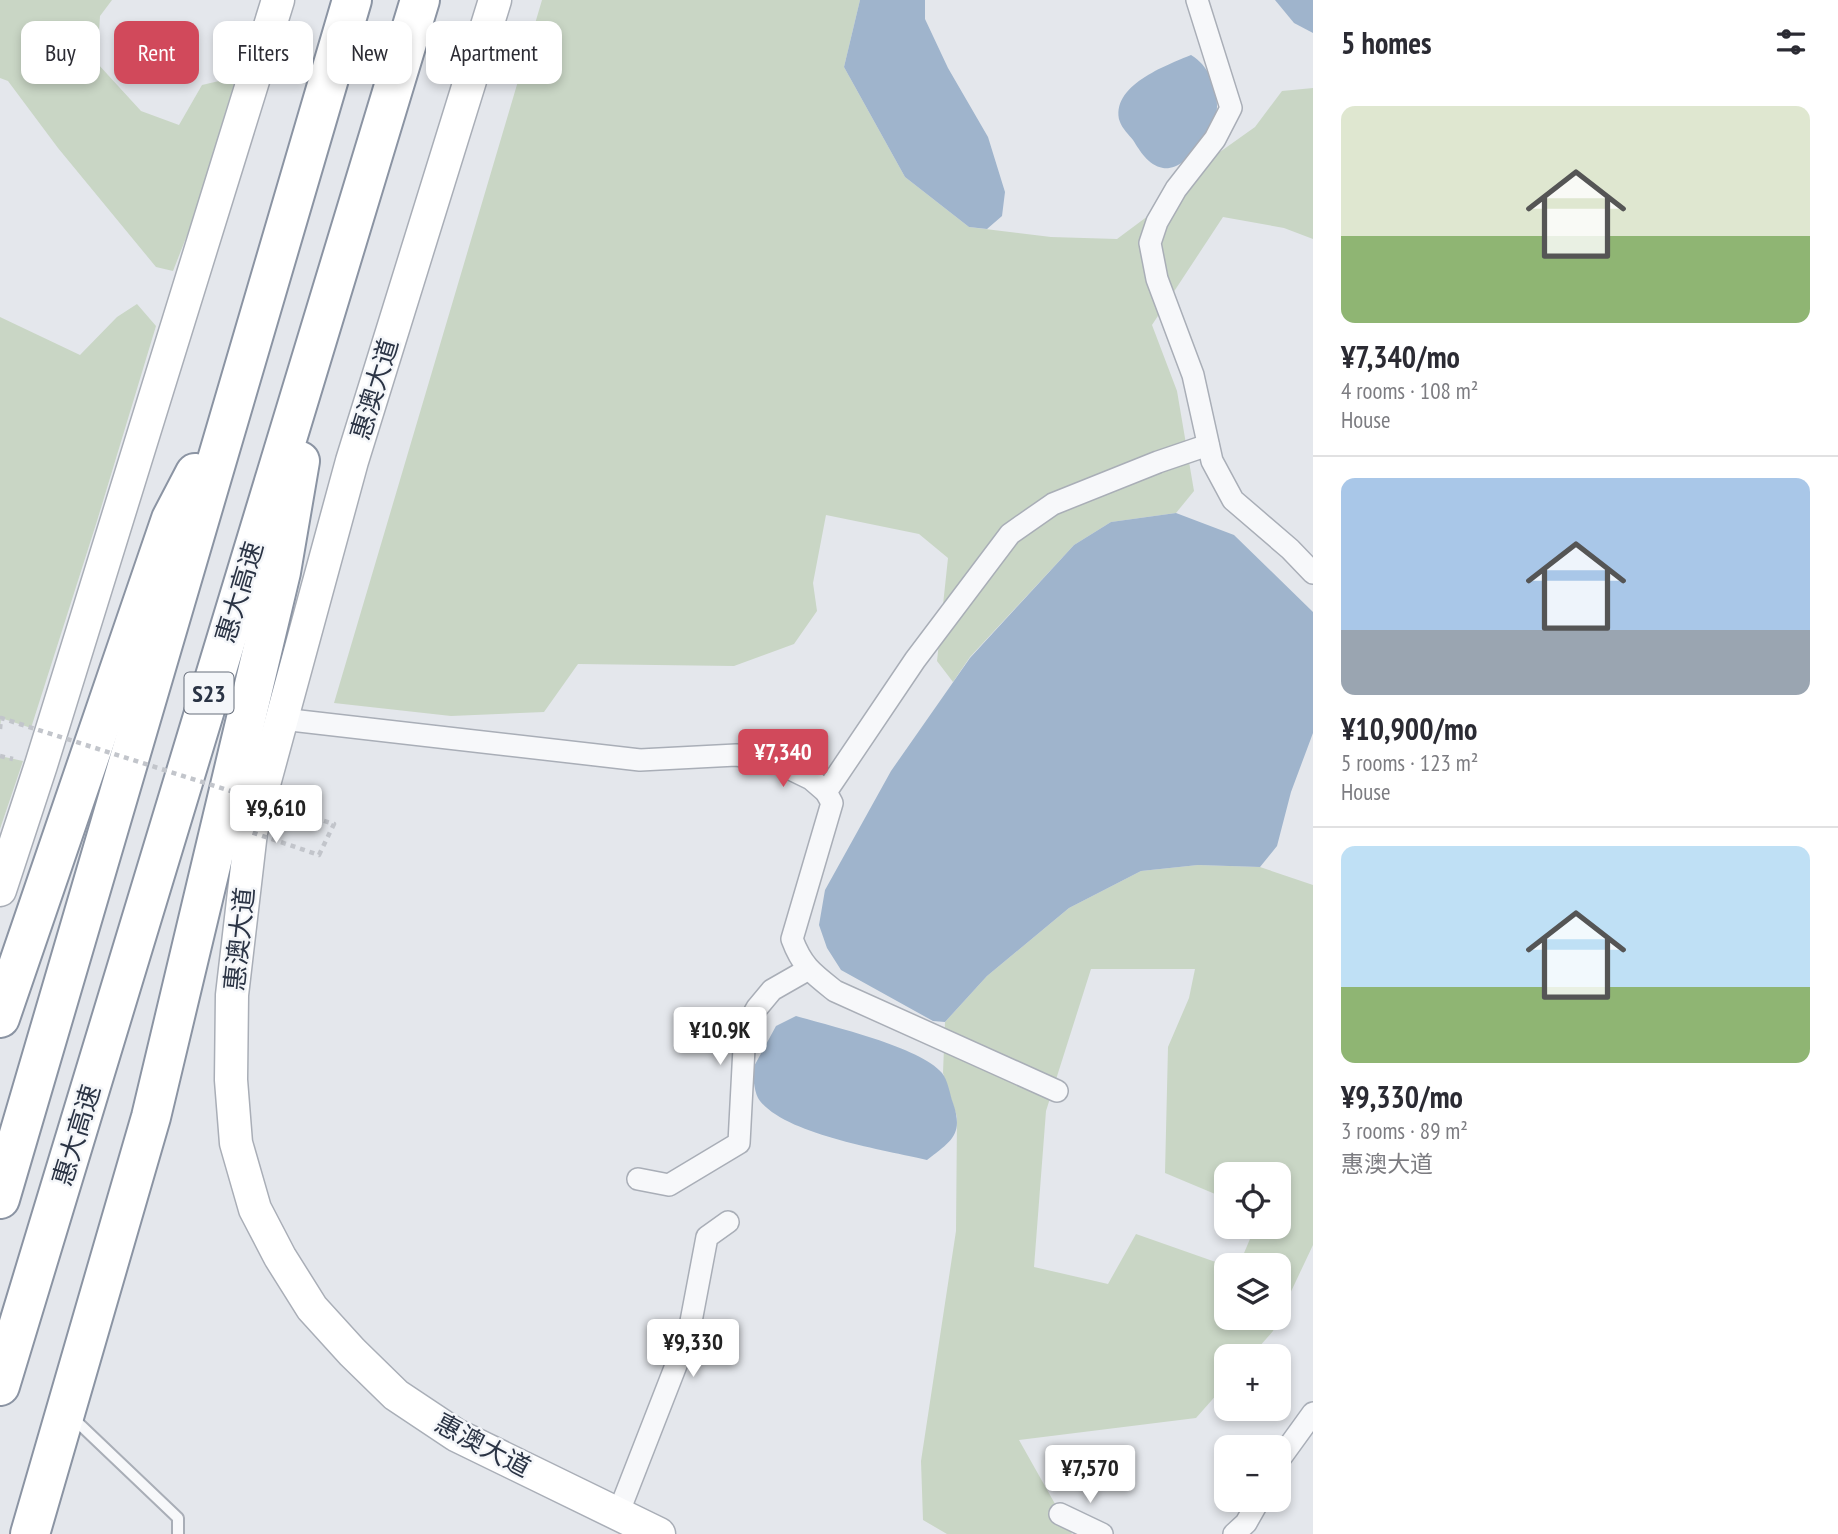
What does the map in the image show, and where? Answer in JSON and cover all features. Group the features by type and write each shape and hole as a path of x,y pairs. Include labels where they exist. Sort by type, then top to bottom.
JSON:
{"highway":[{"name":"惠大高速","path":"0,1199 352,0"},
{"name":"惠大高速","path":"0,1386 420,0"},
{"path":"30,1534 151,1117 281,572 328,299"},
{"path":"0,1018 171,519 234,400"}],"street":[{"path":"0,890 278,0"},
{"name":"惠澳大道","path":"495,0 352,461 251,832 232,995 231,1080 236,1143 254,1209 312,1308 396,1395 456,1435 659,1534"},
{"path":"1197,0 1231,108 1215,139 1176,189 1157,222 1150,243 1157,279 1194,375 1212,461 1233,500 1290,549 1313,573"},
{"path":"826,792 915,660 1010,534 1053,504 1208,445"},
{"path":"282,719 640,760 736,755 772,760 811,779 826,792 832,803 792,939 807,970 835,990 1057,1091"},
{"path":"638,1178 669,1185 739,1143 745,1030 757,1008 772,990 807,970"},
{"path":"618,1514 688,1332 707,1237 729,1222"},
{"path":"1291,1443 1313,1413"},
{"path":"1234,1534 1246,1523 1252,1512"},
{"path":"1060,1514 1102,1534"}],"lane":[{"path":"66,1412 178,1518 178,1534"}],"path":[{"path":"0,729 1,718 334,824 319,855 251,832"}],"green space":[{"path":"0,0 112,0 100,16 100,21 21,21 21,84 100,84 100,66 141,111 179,125 202,85 213,82 234,84 193,220 173,271 156,267 58,148 8,81 0,78"},
{"path":"542,0 860,0 844,67 905,177 969,227 1051,237 1117,239 1195,181 1217,154 1255,127 1282,91 1313,88 1313,239 1284,228 1223,217 1152,325 1177,391 1194,491 1176,513 1111,522 1074,545 970,657 953,682 937,661 948,558 919,534 826,515 813,583 817,611 794,644 734,666 578,664 544,712 451,716 334,703 517,84 562,84 562,21 536,21"},
{"path":"137,304 156,326 31,728 1,718 0,729 0,317 80,355 117,317"},
{"path":"0,756 23,761 0,829"},
{"path":"1198,865 1260,867 1313,885 1313,1245 1291,1292 1291,1253 1244,1253 1250,1239 1291,1239 1291,1162 1214,1162 1214,1194 1165,1173 1168,1047 1189,998 1195,969 1091,969 1046,1111 1034,1267 1108,1284 1136,1234 1214,1261 1214,1330 1273,1330 1262,1344 1214,1344 1214,1398 1196,1418 1019,1440 1072,1534 947,1534 923,1520 921,1461 956,1231 957,1117 943,1073 945,1022 987,976 1069,908 1141,871"}],"water":[{"path":"860,0 925,0 925,19 948,68 988,137 1005,192 1002,216 987,229 969,227 905,177 844,67"},
{"path":"1275,0 1313,0 1313,33 1294,23"},
{"path":"1191,55 1202,64 1213,83 1217,98 1216,114 1207,136 1191,156 1182,163 1163,168 1153,164 1142,153 1121,124 1119,109 1123,98 1142,79"},
{"path":"1176,513 1234,535 1313,612 1313,733 1291,792 1277,846 1260,867 1198,865 1141,871 1069,908 987,976 945,1022 933,1021 841,970 827,948 819,925 825,890 891,771 970,658 1074,545 1111,522"},
{"path":"796,1016 874,1038 931,1063 946,1080 956,1114 956,1130 949,1142 927,1160 838,1140 791,1123 773,1113 758,1098 752,1070 776,1026"}]}
